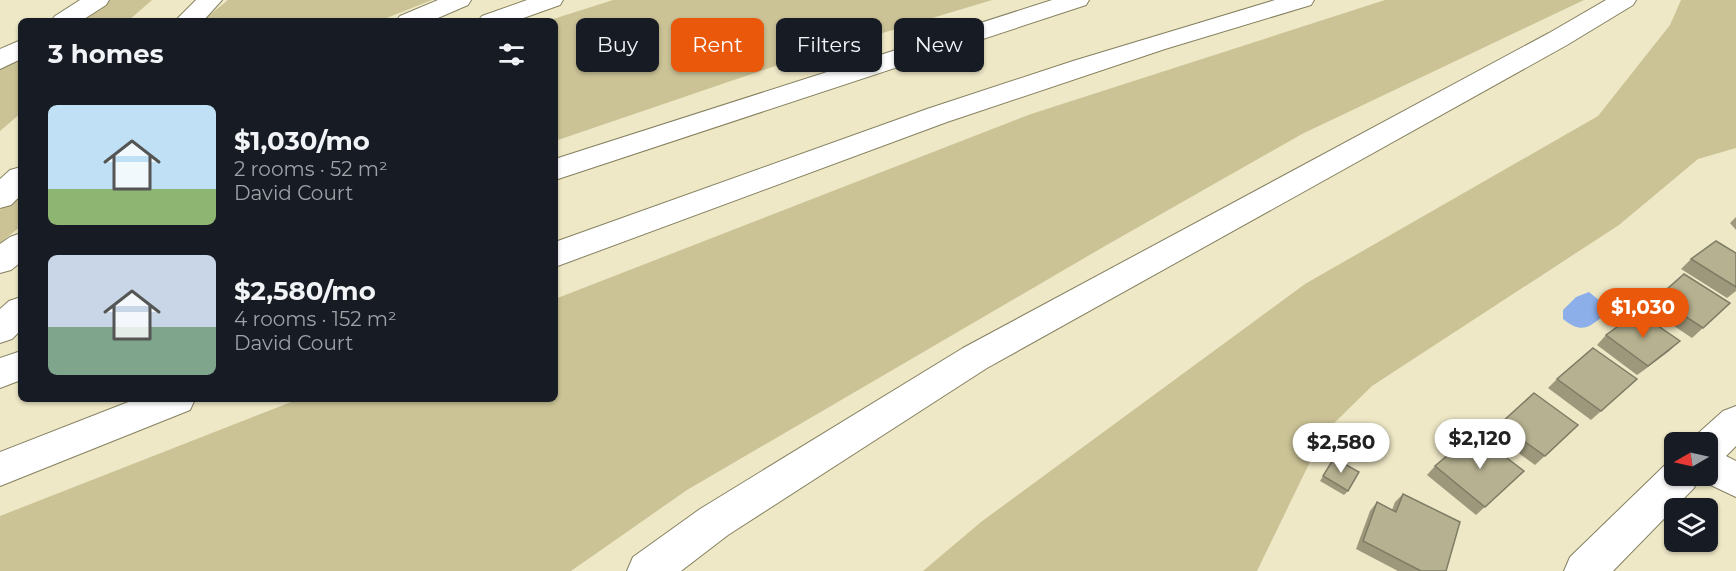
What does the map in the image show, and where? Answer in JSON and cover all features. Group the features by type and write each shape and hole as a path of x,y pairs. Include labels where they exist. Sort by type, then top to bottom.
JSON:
{"main road":[{"path":"69,18 97,0"},
{"path":"191,18 210,0"},
{"path":"416,18 459,0"},
{"path":"500,18 551,0"},
{"path":"558,169 1077,0"},
{"path":"558,254 722,192 1006,93 1174,37 1302,0"},
{"path":"648,571 714,522 975,358 1558,39 1624,0"},
{"path":"0,61 18,50"},
{"path":"0,197 18,180"},
{"path":"0,261 18,247"},
{"path":"0,329 18,313"},
{"path":"0,373 18,366"},
{"path":"12,464 169,402"},
{"path":"1718,439 1736,422"},
{"path":"1718,471 1736,480"},
{"path":"1585,571 1670,486"}],"shaded area":[{"path":"107,0 152,0 131,18 80,18"},
{"path":"228,0 432,0 387,18 206,18"},
{"path":"613,0 992,0 932,18 894,18 894,30 882,33 882,18 776,18 776,66 764,70 764,18 671,18 671,72 758,72 558,140 558,18"},
{"path":"1385,0 1584,0 1302,134 687,490 571,571 0,571 0,516 291,402 558,402 558,298 1031,114"},
{"path":"1681,0 1736,0 1736,148 1698,159 1619,225 1372,386 1324,433 1257,571 923,571 981,522 1305,284 1598,116 1670,25"},
{"path":"18,58 18,116 0,131 0,70"},
{"path":"18,194 18,228 0,243 0,210"}],"water":[{"path":"1589,292 1604,304 1607,313 1590,325 1581,328 1563,319 1563,310 1576,297"}],"building":[{"path":"1716,241 1736,253 1736,287 1691,259"},
{"path":"1684,274 1730,303 1703,328 1657,298"},
{"path":"1638,312 1680,341 1648,366 1606,335"},
{"path":"1593,348 1637,379 1601,411 1557,379"},
{"path":"1534,393 1578,425 1545,456 1500,424"},
{"path":"1474,433 1524,471 1485,507 1435,466"},
{"path":"1334,458 1359,472 1348,491 1323,476"},
{"path":"1403,494 1460,522 1446,571 1421,571 1363,541 1377,502 1396,512"}]}
